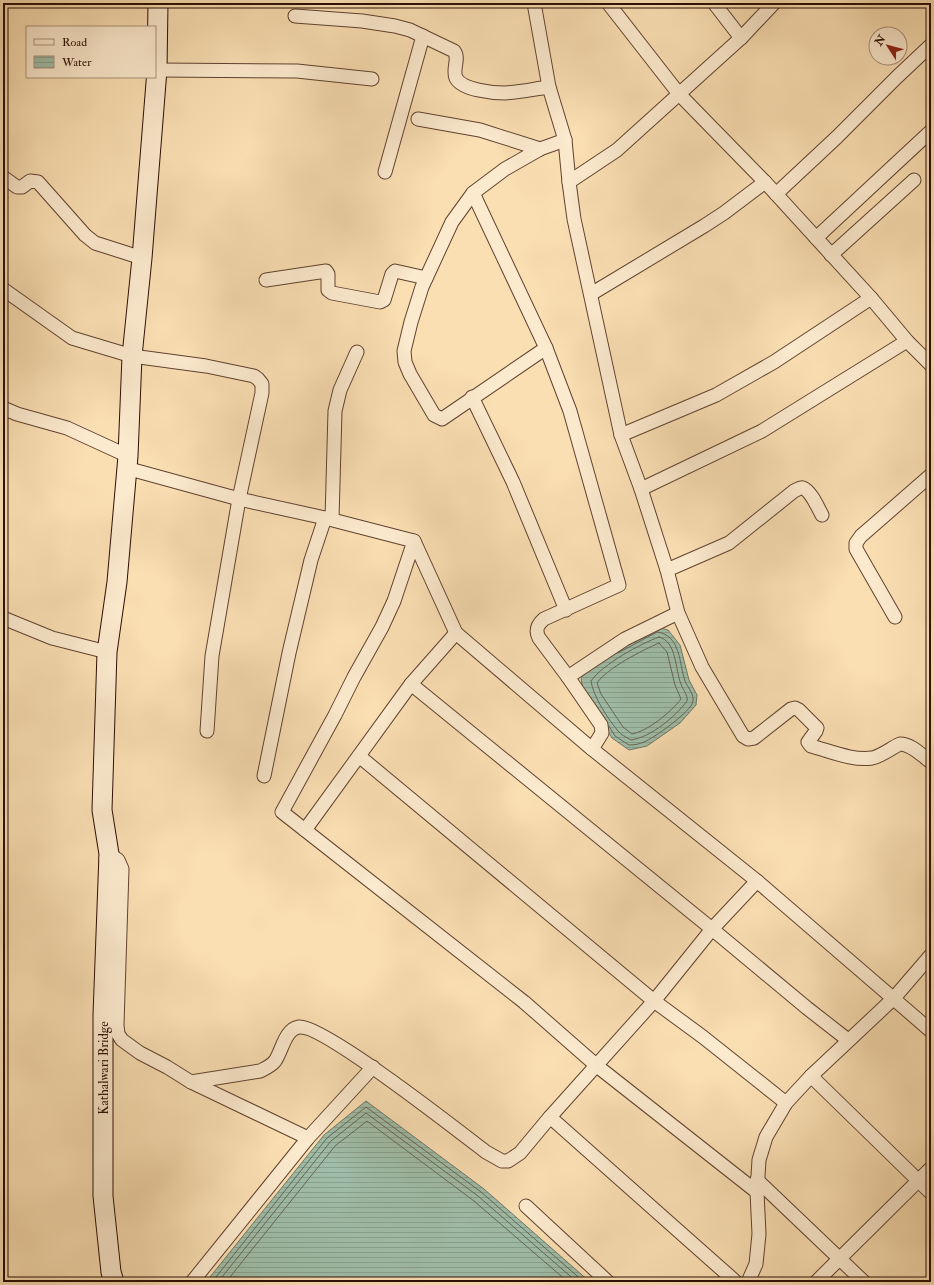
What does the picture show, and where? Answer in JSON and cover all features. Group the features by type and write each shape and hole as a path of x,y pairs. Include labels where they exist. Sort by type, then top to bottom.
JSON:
{"main road":[{"name":"Kathalwari Bridge","path":"114,1282 111,1272 103,1196 103,1014 109,854 102,810 107,652 117,582 127,462 132,356 142,258 157,70 156,37 158,3"}],"street":[{"path":"534,3 548,87 565,140 574,219 621,435 641,489 667,570 678,613 702,668 745,738 754,738 791,709 795,708 799,710 817,728 808,742 811,746 855,758 873,758 895,746 904,744 916,750 931,762"},
{"path":"608,3 679,94 765,182 871,298 907,341 931,365"},
{"path":"714,3 741,38"},
{"path":"569,182 618,150 741,38 774,3"},
{"path":"295,16 362,21 395,26 423,36 454,51 457,56 455,76 460,82 470,88 498,93 507,93 548,87"},
{"path":"385,172 423,36"},
{"path":"776,194 931,45"},
{"path":"157,70 297,72 372,79"},
{"path":"418,119 480,130 540,148"},
{"path":"816,238 931,131"},
{"path":"546,348 445,417 439,418 434,415 410,374 405,362 404,351 422,287 452,222 473,193 505,169 540,148 565,140"},
{"path":"3,177 17,188 22,187 30,181 38,182 89,239 102,246 142,258"},
{"path":"831,255 914,180"},
{"path":"591,294 704,226 765,182"},
{"path":"473,193 546,348 570,411 619,585 544,619 539,622 536,632 602,726 602,733 592,750"},
{"path":"266,280 326,271 328,274 328,287 332,293 380,302 384,300 392,274 395,271 426,278"},
{"path":"3,289 72,338 132,356 206,366 248,375 258,379 262,384 262,393 239,499 212,656 208,731"},
{"path":"621,435 716,395 774,362 871,298"},
{"path":"641,489 762,431 907,341"},
{"path":"264,776 310,560 329,518 336,405 340,390 357,352"},
{"path":"472,398 513,482 566,610"},
{"path":"3,408 17,414 67,428 127,462 239,499 329,518 414,541"},
{"path":"895,617 856,550 856,543 861,536 931,475"},
{"path":"667,570 729,543 794,491 800,488 803,488 810,494 822,515"},
{"path":"414,541 456,633 592,750 757,881 931,1031"},
{"path":"414,541 394,601 382,627 282,812 524,1002 597,1066 757,1186 840,1258 864,1282"},
{"path":"568,677 625,639 678,613"},
{"path":"3,618 52,638 107,652"},
{"path":"305,830 411,684 456,633"},
{"path":"411,684 848,1040"},
{"path":"359,756 654,1001 703,1037 786,1103"},
{"path":"106,1282 102,1266 94,1173 99,870 109,854 118,860 122,878 117,1025 118,1034 128,1045 191,1082 308,1138"},
{"path":"191,1082 260,1071 268,1067 275,1060 289,1034 295,1028 306,1028 318,1033 373,1067 486,1152 502,1161 508,1161 520,1153 550,1117 654,1001 712,929 757,881"},
{"path":"748,1282 756,1264 759,1234 757,1186 759,1160 766,1137 786,1103 848,1040 894,998 931,955"},
{"path":"192,1282 308,1138 373,1067"},
{"path":"811,1076 931,1193"},
{"path":"550,1117 736,1282"},
{"path":"816,1282 931,1168"},
{"path":"526,1206 608,1282"}],"water":[{"path":"657,627 668,630 680,645 689,680 697,695 696,705 680,723 647,746 629,750 612,738 588,701 583,690 581,678 591,666"},
{"path":"366,1101 484,1189 590,1282 206,1282 324,1135"}]}
